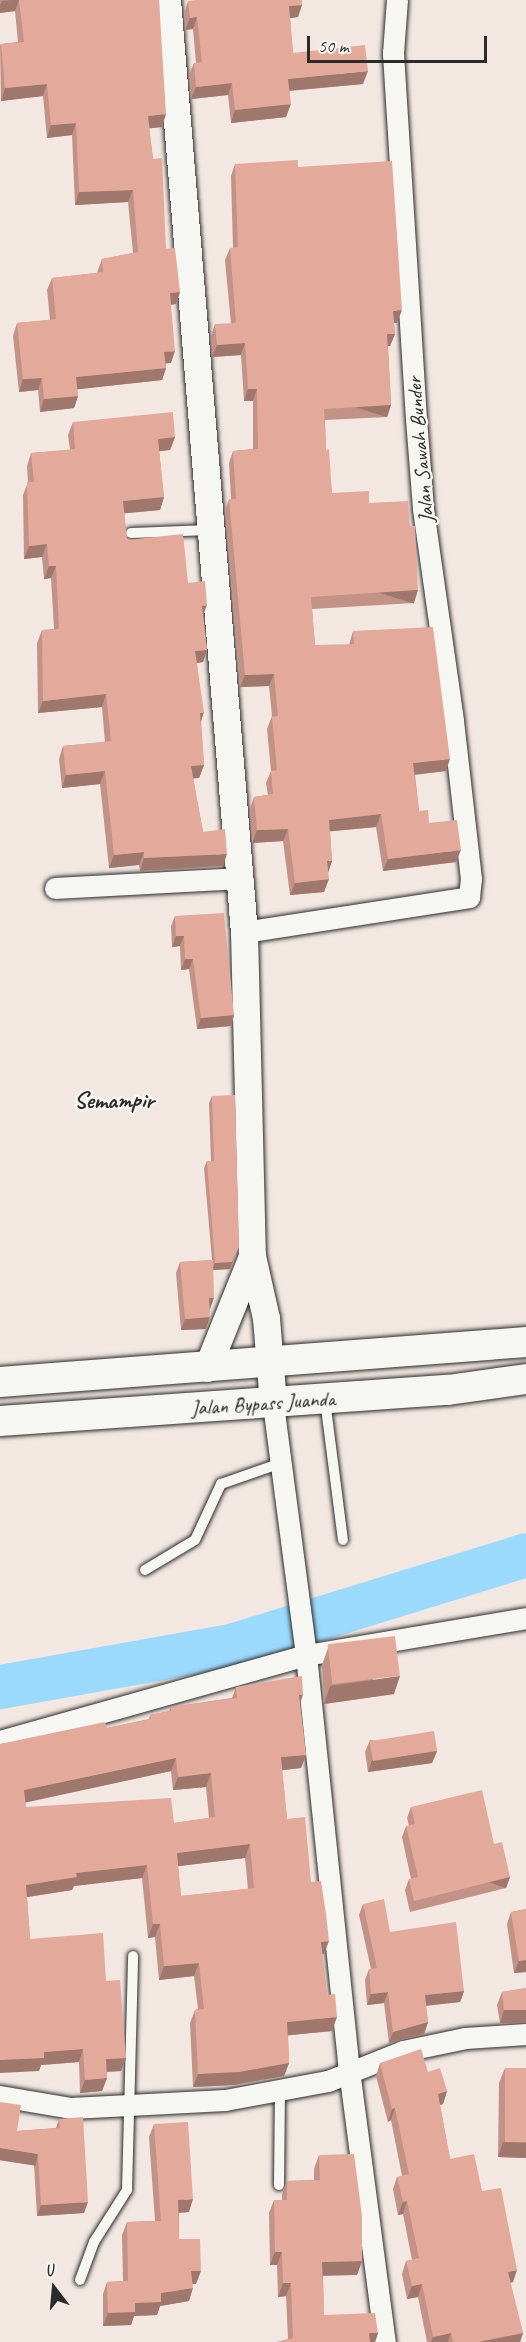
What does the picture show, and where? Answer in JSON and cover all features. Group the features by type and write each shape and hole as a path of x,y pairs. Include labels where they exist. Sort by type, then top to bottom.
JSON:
{"main road":[{"name":"Jalan Bypass Juanda","path":"0,1382 526,1342"},
{"name":"Jalan Bypass Juanda","path":"0,1421 273,1404 324,1398 448,1390 526,1379"}],"street":[{"path":"167,0 213,530 244,932 252,1257 272,1362 278,1464 305,1649 349,2070 385,2342"},
{"name":"Jalan Sawah Bunder","path":"244,932 469,897 453,720 426,530 416,419 393,53 397,0"},
{"path":"55,888 240,878"},
{"path":"207,1368 252,1257"},
{"path":"0,1741 305,1649 526,1618"},
{"path":"0,2096 72,2108 225,2100 280,2093 328,2080 403,2051 465,2038 526,2034"}],"lane":[{"path":"131,533 213,530"},
{"path":"324,1398 344,1540"},
{"path":"145,1570 195,1540 221,1484 278,1464"},
{"path":"80,2280 94,2242 127,2190 133,1956"},
{"path":"279,2186 280,2093"}],"building":[{"path":"19,0 159,0 166,114 148,116 153,159 162,158 166,249 175,248 180,292 170,293 175,351 164,352 166,368 76,377 78,396 44,399 42,378 23,379 17,323 56,319 52,278 103,272 102,259 138,252 133,190 79,192 76,123 51,125 47,84 5,88 1,44 24,42"},
{"path":"302,0 302,5 289,6 293,53 365,45 368,71 288,79 291,104 235,110 232,83 196,87 194,63 202,62 197,17 190,18 188,1"},
{"path":"298,160 298,167 392,161 402,310 393,311 395,334 387,334 391,405 324,409 326,450 329,449 332,493 369,491 369,503 408,501 410,526 415,526 418,590 311,597 315,645 354,644 353,631 433,627 450,759 413,763 419,811 428,810 429,823 457,820 461,850 388,859 381,814 329,820 332,861 327,861 329,879 295,883 288,829 257,830 254,797 273,794 271,771 277,770 272,717 278,716 274,674 245,675 229,499 236,499 233,451 258,449 257,389 248,389 245,343 217,345 215,324 236,323 230,248 238,247 235,164"},
{"path":"173,412 175,437 158,439 164,497 123,501 127,540 183,534 188,583 205,581 207,605 202,606 207,650 195,651 204,712 200,713 204,765 191,766 203,832 225,829 227,854 144,858 144,852 114,855 105,771 66,775 63,746 111,741 106,694 43,701 42,630 59,629 56,566 49,566 47,544 29,546 27,482 34,482 31,453 75,449 73,422"},
{"path":"224,913 234,1015 201,1018 193,959 185,959 184,936 176,936 175,916"},
{"path":"235,1095 239,1247 232,1262 215,1263 207,1161 214,1161 212,1096"},
{"path":"213,1260 214,1298 209,1298 210,1317 185,1319 180,1262"},
{"path":"395,1636 400,1676 332,1684 328,1644"},
{"path":"302,1676 303,1694 299,1695 306,1755 281,1757 287,1819 305,1817 311,1882 321,1881 326,1914 329,1941 321,1942 327,1995 335,1994 337,2017 287,2022 289,2063 239,2072 198,2074 195,2010 204,2009 199,1963 164,1966 160,1924 153,1924 147,1865 76,1873 77,1877 26,1885 30,1939 103,1933 106,1981 120,1980 126,2058 106,2059 107,2078 85,2080 83,2049 44,2052 44,2058 0,2060 0,1744 105,1722 107,1728 151,1719 150,1715 171,1711 171,1707 237,1698 236,1687","holes":["176,1758 178,1777 211,1773 215,1817 174,1823 171,1798 26,1807 24,1790","250,1844 254,1888 181,1896 177,1853"]},
{"path":"434,1731 437,1751 373,1761 370,1741"},
{"path":"482,1790 494,1844 502,1842 510,1877 414,1901 409,1879 418,1877 406,1826 415,1824 411,1807"},
{"path":"384,1899 390,1932 456,1922 464,1991 425,1995 428,2022 393,2032 388,1992 371,1994 369,1969 377,1968 363,1904"},
{"path":"526,1909 526,1960 519,1961 511,1912"},
{"path":"526,1988 526,2010 504,2010 502,1992"},
{"path":"421,2049 428,2072 440,2068 447,2091 438,2094 450,2159 474,2154 482,2191 501,2188 517,2270 508,2272 523,2333 478,2342 453,2342 451,2333 433,2337 422,2284 412,2286 406,2261 419,2258 407,2201 403,2202 397,2177 409,2174 395,2108 392,2109 380,2063"},
{"path":"505,2068 526,2068 526,2142 505,2142"},
{"path":"0,2102 21,2105 17,2131 60,2128 59,2119 83,2117 88,2202 41,2205 38,2154 0,2148"},
{"path":"188,2122 193,2199 178,2200 179,2239 200,2239 201,2271 191,2271 193,2288 161,2293 161,2302 135,2303 135,2312 108,2313 107,2282 128,2281 127,2222 161,2221 154,2124"},
{"path":"354,2154 362,2216 362,2261 322,2262 324,2315 375,2313 378,2333 369,2333 370,2342 277,2342 293,2338 291,2283 283,2283 282,2252 275,2252 274,2200 287,2200 287,2181 320,2180 319,2155"}],"waterway":[{"path":"0,1687 231,1646 526,1555"}],"district":[{"name":"Semampir","path":"114,1101"}]}
